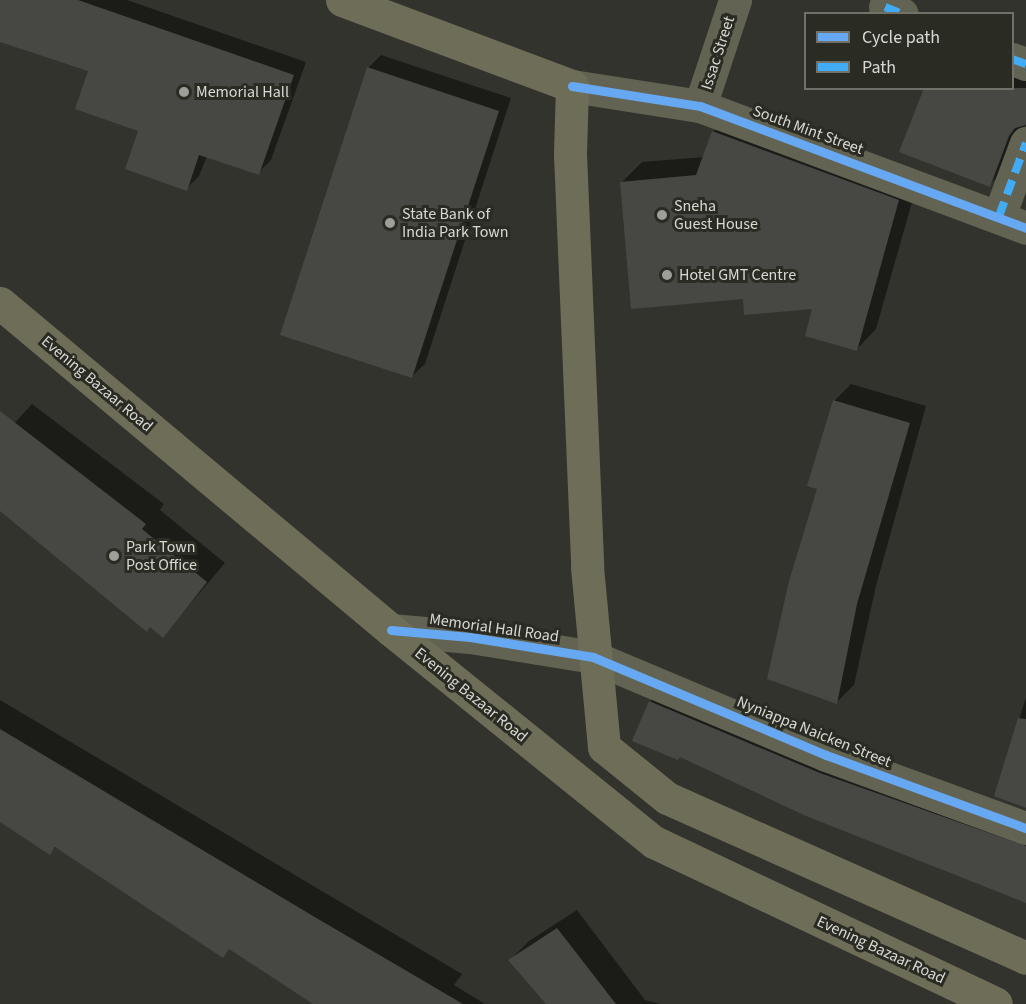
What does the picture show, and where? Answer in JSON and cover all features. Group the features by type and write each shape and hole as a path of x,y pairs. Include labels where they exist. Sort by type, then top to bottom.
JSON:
{"main road":[{"name":"South Mint Street","path":"342,0 572,86"},
{"path":"572,86 570,154 593,657 604,747 667,798 1026,958"},
{"name":"Evening Bazaar Road","path":"0,303 391,630 654,842 996,1004"}],"street":[{"name":"Issac Street","path":"700,106 735,0"},
{"name":"South Mint Street","path":"572,86 700,106 1012,222"},
{"path":"1012,222 1026,143"},
{"name":"Memorial Hall Road","path":"391,630 470,638 593,657"},
{"name":"Nyniappa Naicken Street","path":"593,657 826,755 1026,828"}],"building":[{"name":"Memorial Hall","path":"0,0 78,0 294,75 259,175 199,155 187,191 125,169 138,131 75,109 88,71 0,42"},
{"name":"State Bank of India Park Town","path":"367,67 499,111 412,378 280,335"},
{"path":"1026,88 1026,125 1015,128 1009,136 990,187 899,152 923,90"},
{"path":"712,131 899,200 857,351 805,336 812,309 744,315 743,299 631,309 620,182 696,175"},
{"path":"833,400 910,423 857,604 837,704 767,679 789,581 817,489 807,486"},
{"name":"Park Town Post Office","path":"0,411 146,524 142,529 207,582 163,638 150,627 147,632 0,511"},
{"path":"649,701 820,773 1026,846 1026,903 806,816 680,757 678,760 632,741"},
{"path":"1018,718 1026,719 1026,808 994,796"},
{"path":"0,729 463,1004 313,1004 229,949 223,958 55,847 50,855 0,822"},
{"path":"557,928 616,1004 546,1004 508,960"}],"marked path":[{"path":"885,7 897,12"},
{"path":"1014,60 1026,64"},
{"path":"999,216 1026,143"}],"cycle path":[{"path":"572,86 700,106 1026,228"},
{"path":"391,630 470,637 593,657 826,755 1026,828"}],"place":[{"name":"Memorial Hall","path":"184,92"},
{"name":"Sneha Guest House","path":"662,215"},
{"name":"State Bank of India Park Town","path":"390,223"},
{"name":"Hotel GMT Centre","path":"667,275"},
{"name":"Park Town Post Office","path":"114,556"}]}
